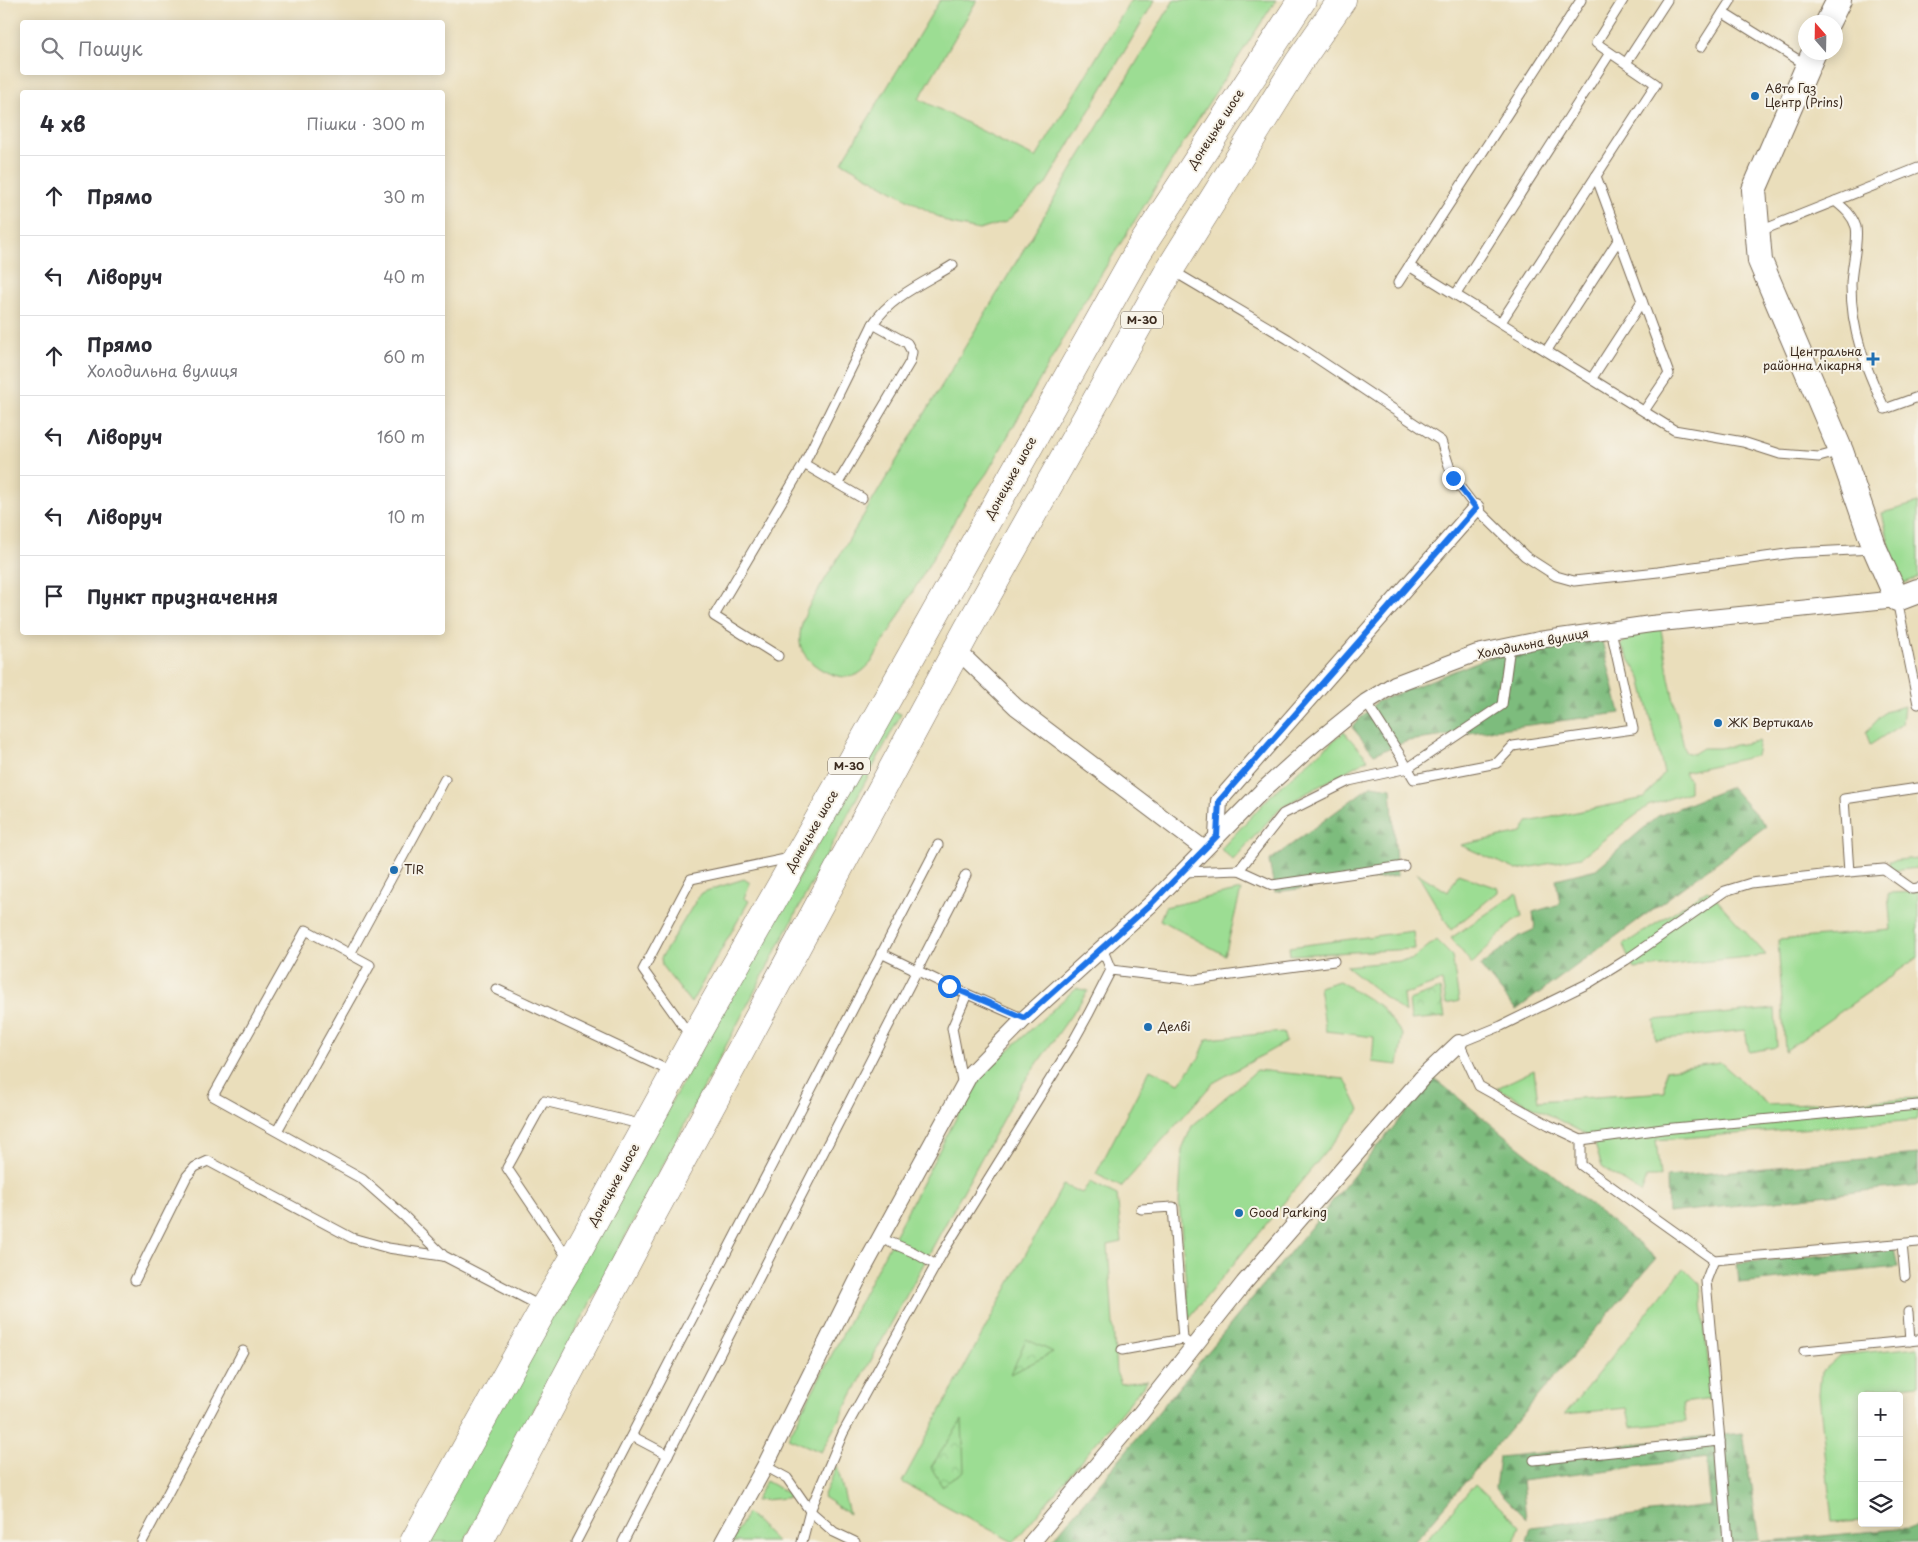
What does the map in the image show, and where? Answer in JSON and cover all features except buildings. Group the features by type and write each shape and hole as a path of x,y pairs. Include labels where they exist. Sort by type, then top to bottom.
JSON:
{"highway":[{"name":"Донецьке шосе","path":"414,1542 571,1263 693,1040 1139,250 1302,0"},
{"name":"М-30","path":"479,1542 645,1228 957,650 1170,269 1299,62 1342,0"}],"street":[{"path":"1832,15 1839,0"},
{"path":"1811,60 1754,190 1760,261 1841,451 1875,549 1908,595"},
{"path":"1217,836 1219,801 1476,508"},
{"name":"Холодильна вулиця","path":"723,1542 764,1466 880,1238 970,1074 1024,1018 1151,904 1263,790 1314,744 1366,702 1394,684 1477,654 1544,639 1908,595"},
{"path":"957,650 1016,707 1204,849"},
{"path":"1032,1542 1140,1414 1188,1343 1244,1283 1422,1078 1459,1044"}],"lane":[{"path":"1398,283 1581,0"},
{"path":"1501,322 1656,84 1596,43 1623,0"},
{"path":"1626,63 1666,0"},
{"path":"1701,47 1731,0"},
{"path":"1723,13 1798,52"},
{"path":"1456,294 1610,53"},
{"path":"1757,232 1918,168"},
{"path":"1596,176 1669,374 1644,411"},
{"path":"1836,201 1849,212 1856,229 1851,284 1853,321 1859,348 1871,379 1885,409 1918,396"},
{"path":"1547,350 1619,239"},
{"path":"778,656 714,616 804,464 881,311 895,300 953,266"},
{"path":"1409,266 1674,430 1743,442 1780,454 1819,457 1841,451"},
{"path":"1170,269 1288,340 1441,441 1453,478 1476,508 1525,556 1556,576 1574,581 1658,572 1793,553 1875,549"},
{"path":"1592,378 1642,300"},
{"path":"838,484 910,362 912,352 907,343 873,324"},
{"path":"804,464 862,498"},
{"path":"1908,595 1918,704"},
{"path":"1366,702 1414,779 1497,763 1513,746 1633,729 1611,630"},
{"path":"1239,870 1283,814 1349,781 1408,768 1502,705 1510,646"},
{"path":"350,954 445,779"},
{"path":"1850,872 1844,799 1918,788"},
{"path":"576,1542 938,845"},
{"path":"693,1040 643,970 691,879 798,857"},
{"path":"1183,872 1239,870 1272,885 1404,866"},
{"path":"1918,888 1912,889 1884,869 1751,883 1725,891 1626,960 1589,983 1501,1026 1459,1044 1479,1086 1549,1125 1581,1140 1663,1129 1918,1105"},
{"path":"623,1542 966,875"},
{"path":"277,1131 370,965 306,930 213,1096 362,1179 404,1216 444,1256 544,1308"},
{"path":"1102,948 1111,970"},
{"path":"881,953 967,994 1024,1018"},
{"path":"1111,970 1194,980 1334,961"},
{"path":"802,1542 810,1512 843,1433 936,1265 1073,1042 1111,970"},
{"path":"496,989 675,1073"},
{"path":"963,1086 952,1028 967,994"},
{"path":"571,1263 507,1168 544,1102 647,1126"},
{"path":"1581,1140 1581,1165 1714,1260 1918,1242"},
{"path":"135,1280 187,1176 194,1167 208,1161 352,1238 388,1248 444,1256"},
{"path":"1122,1350 1188,1343 1173,1207 1141,1209"},
{"path":"880,1238 913,1252 936,1265"},
{"path":"1902,1244 1904,1276"},
{"path":"1714,1260 1706,1281 1728,1542"},
{"path":"1804,1351 1914,1341 1908,1312"},
{"path":"142,1542 243,1351"},
{"path":"632,1436 668,1455"},
{"path":"1534,1460 1720,1441"},
{"path":"764,1466 787,1478 810,1512 834,1532 855,1542"}],"green space":[{"path":"940,0 977,0 919,99 1036,158 1131,0 1155,0 1045,185 1006,222 979,230 951,224 842,162"},
{"path":"1174,0 1276,0 1202,113 1082,305 987,473 965,503 871,663 858,674 848,677 831,674 822,670 807,658 802,651 800,643 802,624 809,606"},
{"path":"1918,503 1918,578 1899,585 1882,513"},
{"path":"1661,629 1669,678 1685,752 1693,754 1703,748 1719,748 1759,741 1756,756 1684,772 1689,778 1689,792 1648,806 1581,857 1517,870 1460,845 1522,833 1528,822 1645,798 1664,773 1641,678 1621,646 1628,634"},
{"path":"1601,637 1620,713 1408,741 1374,754 1352,727 1376,702 1497,654"},
{"path":"1904,706 1902,724 1870,745 1866,732 1885,712"},
{"path":"893,711 901,714 464,1542 422,1542"},
{"path":"1344,732 1368,759 1280,808 1233,860 1221,849 1275,791"},
{"path":"1372,785 1391,788 1397,876 1275,892 1269,861"},
{"path":"1731,787 1766,826 1516,1010 1480,966 1520,936 1535,929 1533,912 1560,904 1556,879 1596,869 1658,816"},
{"path":"1918,858 1918,868 1890,871 1889,861"},
{"path":"1417,873 1448,892 1458,874 1498,888 1498,892 1451,930"},
{"path":"744,879 750,883 744,898 749,901 691,1003 662,966 661,958 702,893"},
{"path":"1241,890 1225,955 1160,920 1165,907"},
{"path":"1708,890 1766,955 1634,969 1623,945"},
{"path":"1918,892 1918,957 1785,1051 1778,940 1891,930 1888,893"},
{"path":"1517,893 1522,917 1513,921 1472,964 1451,938"},
{"path":"1413,931 1415,949 1290,955 1289,947"},
{"path":"1436,940 1452,956 1459,1001 1446,1004 1442,981 1403,995 1405,1013 1346,966 1411,960"},
{"path":"1339,981 1380,1006 1403,1035 1398,1065 1372,1062 1374,1037 1326,1031 1319,987"},
{"path":"1076,988 1088,991 1018,1091 821,1452 788,1438 976,1080"},
{"path":"1440,989 1445,1017 1411,1020 1409,1000"},
{"path":"1775,1009 1777,1047 1749,1052 1745,1030 1656,1040 1654,1020"},
{"path":"1283,1032 1286,1042 1213,1083 1121,1187 1096,1174 1150,1069 1179,1083 1199,1058 1207,1039"},
{"path":"1720,1062 1768,1105 1918,1098 1918,1120 1656,1140 1660,1177 1647,1177 1641,1193 1602,1167 1593,1138 1497,1088 1534,1070 1538,1101 1665,1092 1666,1070"},
{"name":"Good Parking","path":"1257,1070 1345,1079 1360,1110 1189,1318 1179,1202 1182,1149 1192,1126"},
{"path":"1434,1078 1656,1258 1414,1542 1051,1542"},
{"path":"1918,1154 1918,1185 1668,1213 1667,1177"},
{"path":"1090,1182 1117,1195 1122,1242 1108,1245 1116,1372 1121,1384 1148,1380 1013,1542 902,1482 1063,1185 1082,1193"},
{"path":"1894,1249 1898,1267 1739,1283 1737,1263"},
{"path":"1684,1268 1700,1284 1712,1399 1683,1403 1686,1422 1631,1427 1627,1408 1565,1414"},
{"path":"1026,1339 1053,1352 1011,1374"},
{"path":"1918,1347 1918,1384 1868,1389 1868,1392 1858,1392 1858,1520 1832,1522 1819,1394 1821,1372 1840,1355"},
{"path":"962,1420 964,1471 942,1486 931,1467"},
{"path":"1743,1433 1759,1540 1743,1542 1527,1542 1531,1527 1711,1506 1706,1458 1522,1481 1526,1519 1495,1488 1499,1457"},
{"path":"837,1466 849,1514 823,1497"},
{"path":"766,1481 795,1497 755,1501"},
{"path":"1475,1484 1520,1526 1514,1542 1424,1542"},
{"path":"747,1513 777,1542 731,1542"},
{"path":"1918,1527 1918,1542 1760,1542"}],"place":[{"name":"Авто Газ Центр (Prins)","path":"1755,96"},
{"name":"Центральна районна лікарня","path":"1873,359"},
{"name":"ЖК Вертикаль","path":"1718,723"},
{"name":"TIR","path":"394,870"},
{"name":"Делві","path":"1148,1027"},
{"name":"Good Parking","path":"1239,1213"}],"route":[{"path":"949,986 1024,1018 1083,967 1183,872 1217,836 1219,801 1476,508 1453,478"}]}
